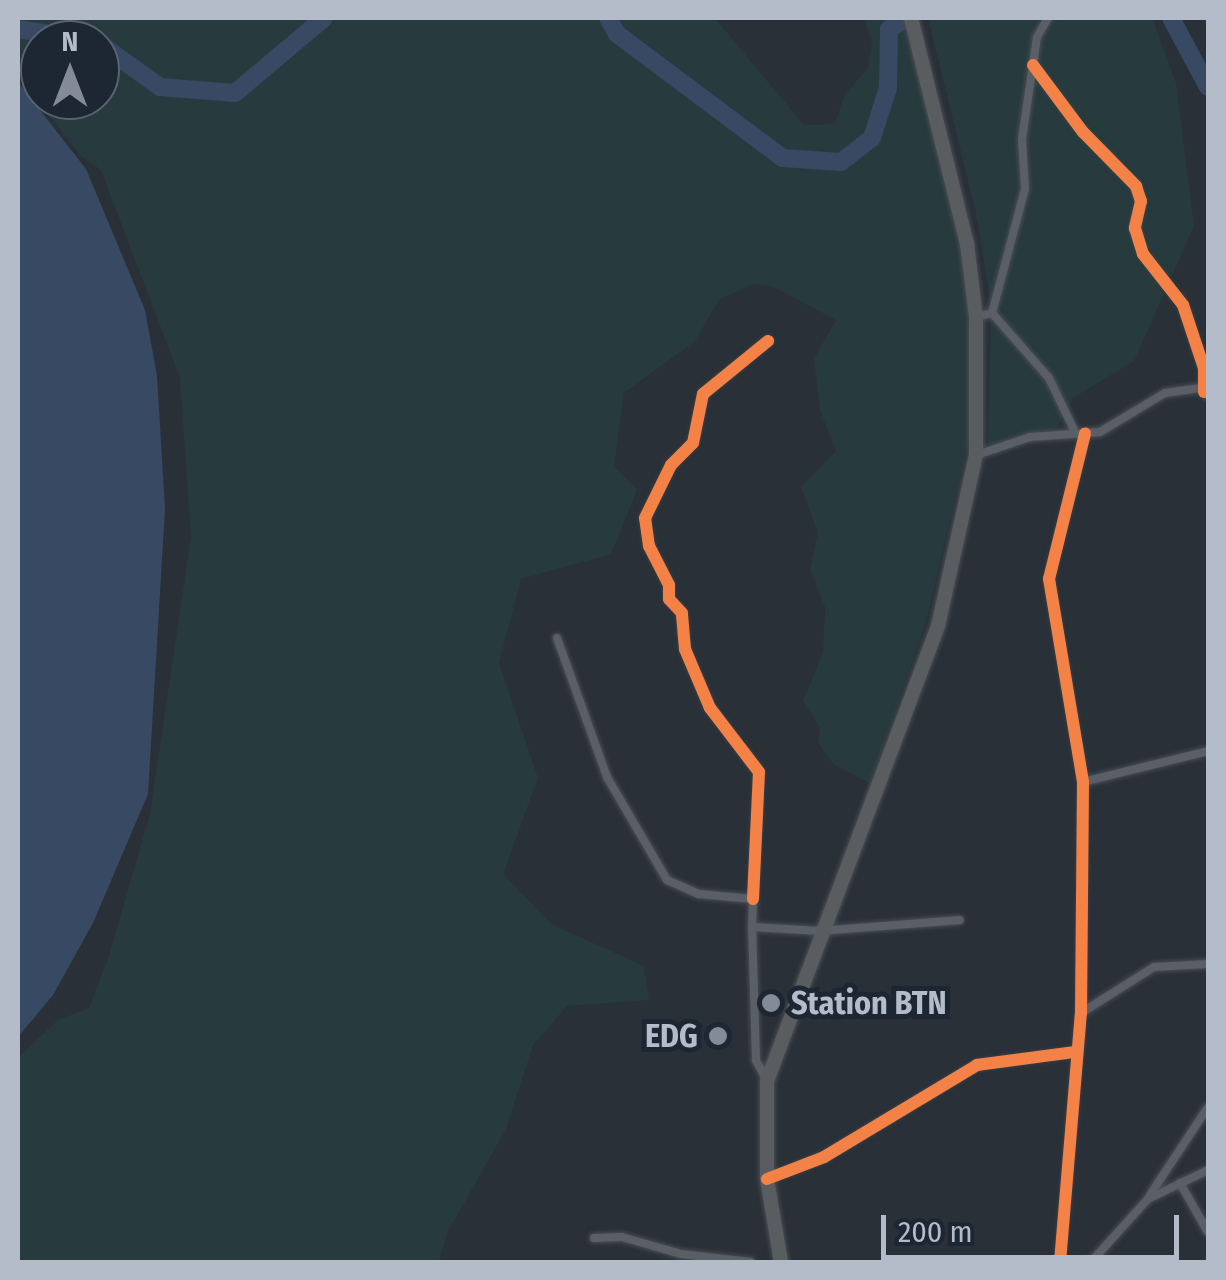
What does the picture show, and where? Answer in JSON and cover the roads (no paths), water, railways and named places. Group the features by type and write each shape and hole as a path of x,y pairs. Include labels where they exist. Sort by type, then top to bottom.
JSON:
{"highway":[{"path":"780,1262 767,1179 767,1081 820,930 938,626 976,455 976,317 966,244 911,18"}],"street":[{"path":"992,313 1025,189 1022,139 1033,65 1048,18"},
{"path":"976,455 1074,430 1085,433 1116,426 1164,393 1206,394 1204,368 1184,305 1142,254 1134,228 1141,201 1136,186 1083,132 1033,65"},
{"path":"976,317 992,313"},
{"path":"992,313 1049,378 1074,430"},
{"path":"767,1081 756,1060 752,927 759,772 710,708 686,649 682,612 669,599 669,584 649,546 645,518 671,465 692,442 703,394 768,342"},
{"path":"1060,1262 1081,1012 1083,782 1048,578 1085,433"},
{"path":"557,638 607,776 667,880 698,894 753,900"},
{"path":"1083,782 1208,751"},
{"path":"752,927 820,930 960,920"},
{"path":"1081,1012 1154,967 1208,964"},
{"path":"767,1179 824,1157 977,1065 1075,1052"},
{"path":"1091,1262 1148,1199 1208,1107"},
{"path":"1148,1199 1208,1170"},
{"path":"1180,1183 1208,1232"},
{"path":"594,1238 622,1236 681,1254 751,1262"}],"water":[{"path":"18,82 20,120 48,120 86,169 145,310 157,376 165,509 148,794 93,923 53,995 18,1037"}],"waterway":[{"path":"120,58 160,87 235,93 324,18"},
{"path":"608,18 617,34 783,158 841,162 872,138 888,88 889,29 906,18"},
{"path":"1171,18 1208,87"}],"place":[{"name":"Station BTN","path":"771,1003"},
{"name":"EDG","path":"718,1036"}]}
